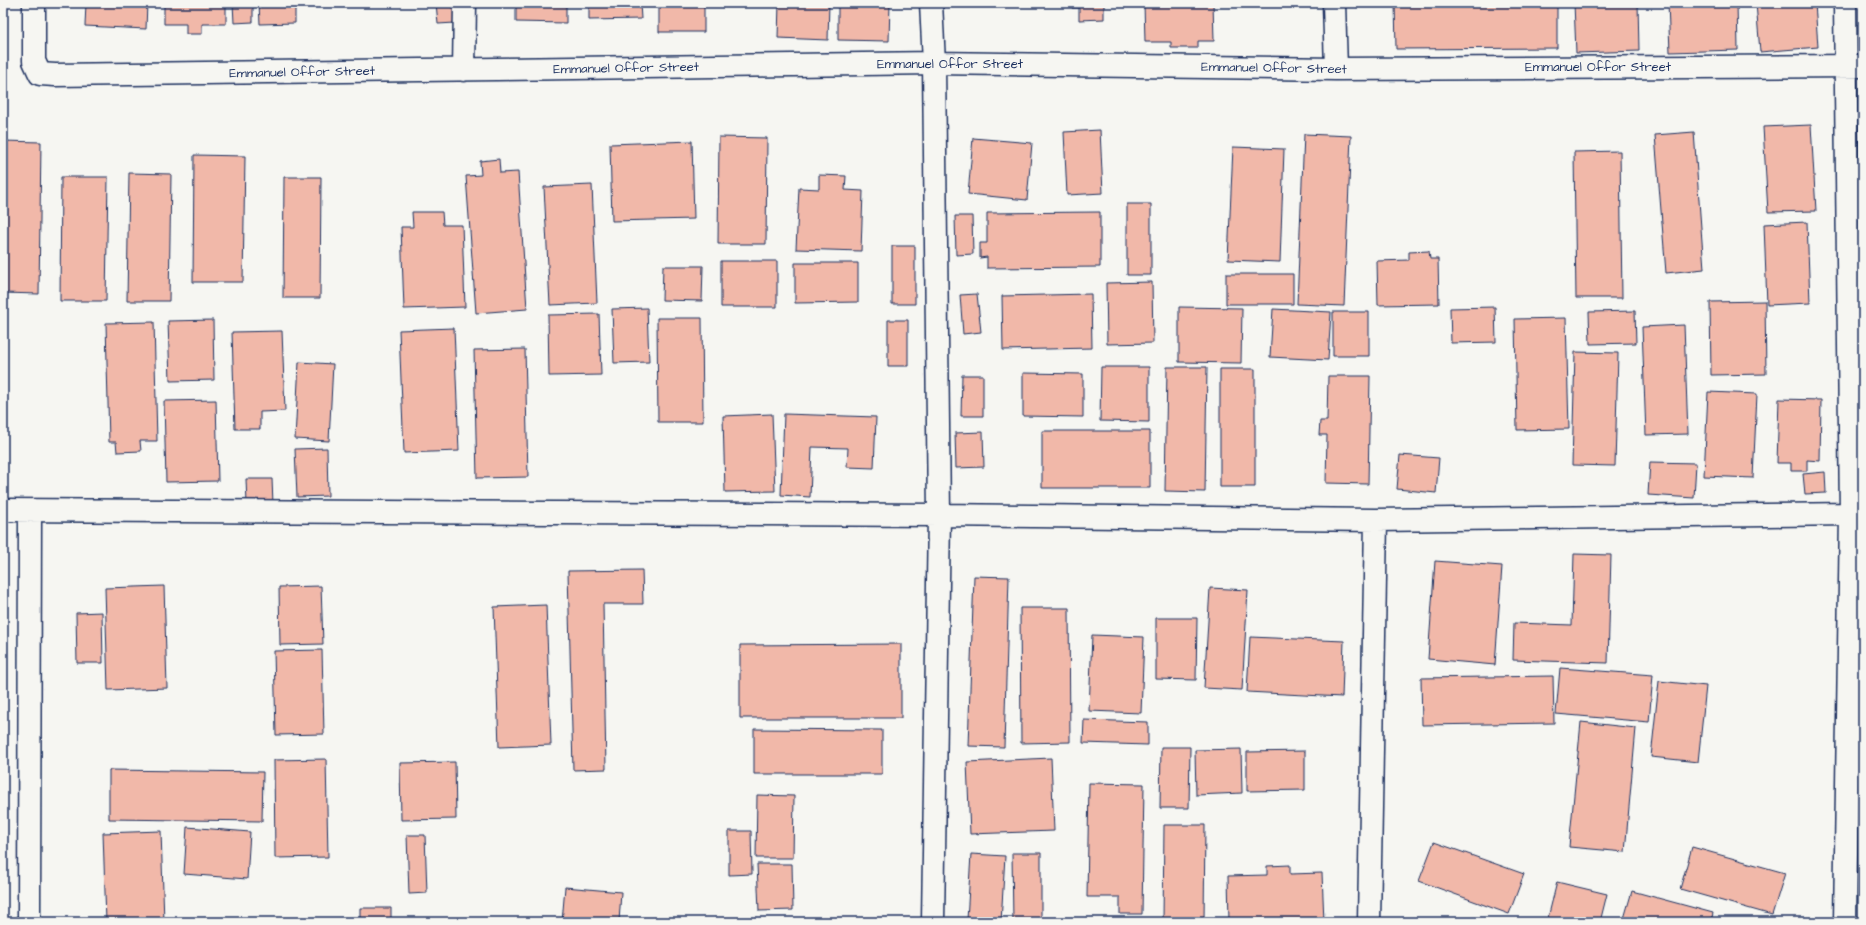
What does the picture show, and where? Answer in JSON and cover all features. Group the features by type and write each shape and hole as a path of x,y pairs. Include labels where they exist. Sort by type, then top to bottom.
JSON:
{"street":[{"name":"Emmanuel Offor Street","path":"34,3 34,61 40,74 55,75 934,63 1336,69 1854,66"},
{"path":"464,70 465,3"},
{"path":"931,3 934,63 939,515 933,922"},
{"path":"1334,3 1336,69"},
{"path":"1844,922 1851,514 1854,66 1845,3"},
{"path":"3,510 939,515 1376,520 1851,514"},
{"path":"29,922 30,511"},
{"path":"1368,922 1376,520"}],"building":[{"path":"86,3 147,3 146,29 85,26"},
{"path":"164,3 226,3 226,24 202,24 202,34 186,34 186,24 164,24"},
{"path":"233,3 253,3 253,22 234,23"},
{"path":"259,3 295,3 295,23 260,24"},
{"path":"436,3 453,3 455,23 438,24"},
{"path":"516,3 566,3 566,23 516,22"},
{"path":"589,3 640,3 641,19 589,20"},
{"path":"659,3 704,3 704,32 659,32"},
{"path":"779,3 829,3 828,40 778,38"},
{"path":"838,3 890,3 889,41 838,40"},
{"path":"1072,3 1104,3 1104,19 1079,20 1079,8 1072,8"},
{"path":"1144,3 1213,3 1214,41 1198,41 1198,48 1171,48 1171,42 1145,42"},
{"path":"1395,3 1557,3 1557,48 1396,49"},
{"path":"1574,3 1638,3 1639,51 1576,53"},
{"path":"1668,3 1737,3 1738,50 1670,52"},
{"path":"1756,3 1815,3 1818,47 1760,52"},
{"path":"1811,125 1816,211 1768,212 1763,127"},
{"path":"1100,130 1103,193 1067,195 1064,132"},
{"path":"1694,132 1704,269 1666,273 1655,135"},
{"path":"1304,134 1351,136 1344,306 1297,304"},
{"path":"719,137 767,138 766,244 718,244"},
{"path":"973,138 1032,143 1027,200 968,194"},
{"path":"3,141 41,142 39,294 3,293"},
{"path":"692,141 694,219 612,221 610,144"},
{"path":"1233,147 1284,149 1280,262 1228,260"},
{"path":"1620,151 1622,298 1576,298 1574,152"},
{"path":"194,155 245,156 243,282 193,282"},
{"path":"499,159 500,173 518,172 527,309 476,313 466,176 481,175 480,161"},
{"path":"129,173 171,174 169,301 127,301"},
{"path":"819,175 846,176 845,190 863,191 861,251 796,249 799,188 819,189"},
{"path":"61,177 108,177 106,301 60,301"},
{"path":"284,177 321,177 320,298 283,298"},
{"path":"592,185 597,303 550,305 544,187"},
{"path":"1127,204 1151,204 1151,275 1127,275"},
{"path":"412,212 442,212 443,225 462,225 465,307 404,309 401,227 413,227"},
{"path":"1100,212 1100,267 987,268 987,257 980,258 980,243 987,243 987,213"},
{"path":"955,216 972,216 973,254 956,255"},
{"path":"1807,222 1810,303 1767,305 1764,224"},
{"path":"892,246 915,246 915,304 892,304"},
{"path":"1429,251 1430,259 1438,259 1439,304 1378,305 1377,261 1409,260 1409,252"},
{"path":"721,261 777,261 777,307 721,307"},
{"path":"795,263 858,263 858,302 795,303"},
{"path":"663,266 703,266 702,301 662,300"},
{"path":"1226,274 1293,274 1293,304 1226,304"},
{"path":"1152,282 1153,343 1107,344 1106,283"},
{"path":"977,294 981,332 963,334 960,295"},
{"path":"1091,294 1092,348 1003,350 1002,296"},
{"path":"1765,301 1766,374 1711,375 1710,302"},
{"path":"1179,307 1242,308 1241,363 1179,362"},
{"path":"1495,307 1496,342 1451,343 1450,308"},
{"path":"647,308 649,362 614,363 612,309"},
{"path":"1273,309 1331,312 1328,360 1270,357"},
{"path":"1635,311 1636,343 1590,344 1589,312"},
{"path":"1333,312 1369,312 1369,356 1333,356"},
{"path":"599,314 601,375 549,376 548,315"},
{"path":"657,318 702,318 703,422 658,422"},
{"path":"1566,318 1569,429 1517,430 1515,319"},
{"path":"213,320 214,380 170,381 168,321"},
{"path":"888,320 908,320 908,366 888,366"},
{"path":"154,322 157,441 140,441 141,451 117,452 116,442 109,442 106,323"},
{"path":"1684,325 1688,434 1646,435 1642,327"},
{"path":"454,328 459,451 404,453 399,330"},
{"path":"282,331 285,411 260,412 260,429 235,429 232,332"},
{"path":"525,349 528,477 477,478 474,350"},
{"path":"1575,352 1618,353 1615,466 1572,465"},
{"path":"299,362 333,364 329,441 295,439"},
{"path":"1101,367 1149,367 1149,422 1100,421"},
{"path":"1167,367 1207,367 1205,492 1165,491"},
{"path":"1220,369 1255,369 1255,487 1220,487"},
{"path":"1023,373 1083,374 1083,417 1023,416"},
{"path":"962,375 983,375 983,416 961,416"},
{"path":"1328,376 1370,376 1368,484 1326,483 1327,435 1319,435 1320,421 1327,421"},
{"path":"1708,392 1757,394 1753,478 1704,476"},
{"path":"1779,399 1821,400 1820,461 1807,460 1807,471 1791,471 1791,463 1777,463"},
{"path":"216,400 218,481 166,482 164,401"},
{"path":"772,414 775,491 725,492 723,416"},
{"path":"784,414 876,417 874,468 847,467 848,448 812,447 810,497 781,495"},
{"path":"1042,431 1150,431 1150,488 1042,488"},
{"path":"983,432 984,467 956,468 955,433"},
{"path":"327,448 328,496 297,497 295,449"},
{"path":"1400,455 1439,458 1436,493 1397,489"},
{"path":"1650,462 1696,463 1694,498 1648,495"},
{"path":"1825,472 1826,493 1805,494 1803,474"},
{"path":"246,479 272,479 273,504 247,504"},
{"path":"1574,554 1611,555 1608,663 1513,660 1514,623 1572,625"},
{"path":"1435,561 1502,566 1495,665 1428,659"},
{"path":"642,570 643,604 603,604 606,769 573,770 568,571"},
{"path":"974,576 1009,577 1004,747 968,746"},
{"path":"164,586 167,688 108,690 105,588"},
{"path":"321,586 323,644 280,645 279,587"},
{"path":"1210,588 1248,590 1242,690 1204,688"},
{"path":"546,605 551,745 499,747 494,607"},
{"path":"1020,608 1069,608 1070,742 1021,743"},
{"path":"102,612 103,663 77,663 76,613"},
{"path":"1156,618 1197,618 1196,680 1156,679"},
{"path":"1092,635 1144,637 1141,713 1089,711"},
{"path":"1250,637 1344,641 1342,697 1247,692"},
{"path":"901,644 901,718 740,718 740,645"},
{"path":"322,650 324,734 276,735 274,651"},
{"path":"1560,668 1653,675 1649,722 1556,714"},
{"path":"1553,676 1554,723 1422,725 1421,678"},
{"path":"1659,681 1706,686 1698,762 1651,757"},
{"path":"1084,720 1148,722 1148,745 1083,743"},
{"path":"1581,722 1636,728 1625,852 1569,847"},
{"path":"754,729 882,730 882,774 754,774"},
{"path":"1161,747 1190,747 1189,808 1160,808"},
{"path":"1241,749 1242,793 1196,795 1195,750"},
{"path":"1305,751 1305,790 1247,791 1247,752"},
{"path":"1051,758 1054,831 970,834 967,762"},
{"path":"326,759 328,857 275,858 274,760"},
{"path":"455,762 456,819 401,820 400,763"},
{"path":"109,770 263,772 262,821 109,819"},
{"path":"1089,783 1144,784 1142,914 1120,914 1120,897 1087,897"},
{"path":"757,795 794,796 793,858 756,858"},
{"path":"1164,825 1205,825 1204,921 1163,921"},
{"path":"187,827 250,832 247,879 184,874"},
{"path":"161,831 164,922 106,922 103,833"},
{"path":"729,831 751,831 752,874 729,875"},
{"path":"407,835 425,835 427,893 409,894"},
{"path":"1434,842 1524,874 1509,914 1419,881"},
{"path":"1692,847 1785,873 1772,915 1680,889"},
{"path":"1012,853 1041,853 1041,922 1013,922"},
{"path":"971,854 1005,856 1001,922 967,920"},
{"path":"757,864 792,864 793,910 759,911"},
{"path":"1290,865 1290,874 1322,873 1324,922 1229,922 1228,876 1267,875 1267,866"},
{"path":"1557,882 1607,894 1600,922 1547,922"},
{"path":"565,887 621,892 619,922 562,922"},
{"path":"1632,891 1713,913 1711,922 1623,922"},
{"path":"360,908 391,908 391,922 360,922"}]}
